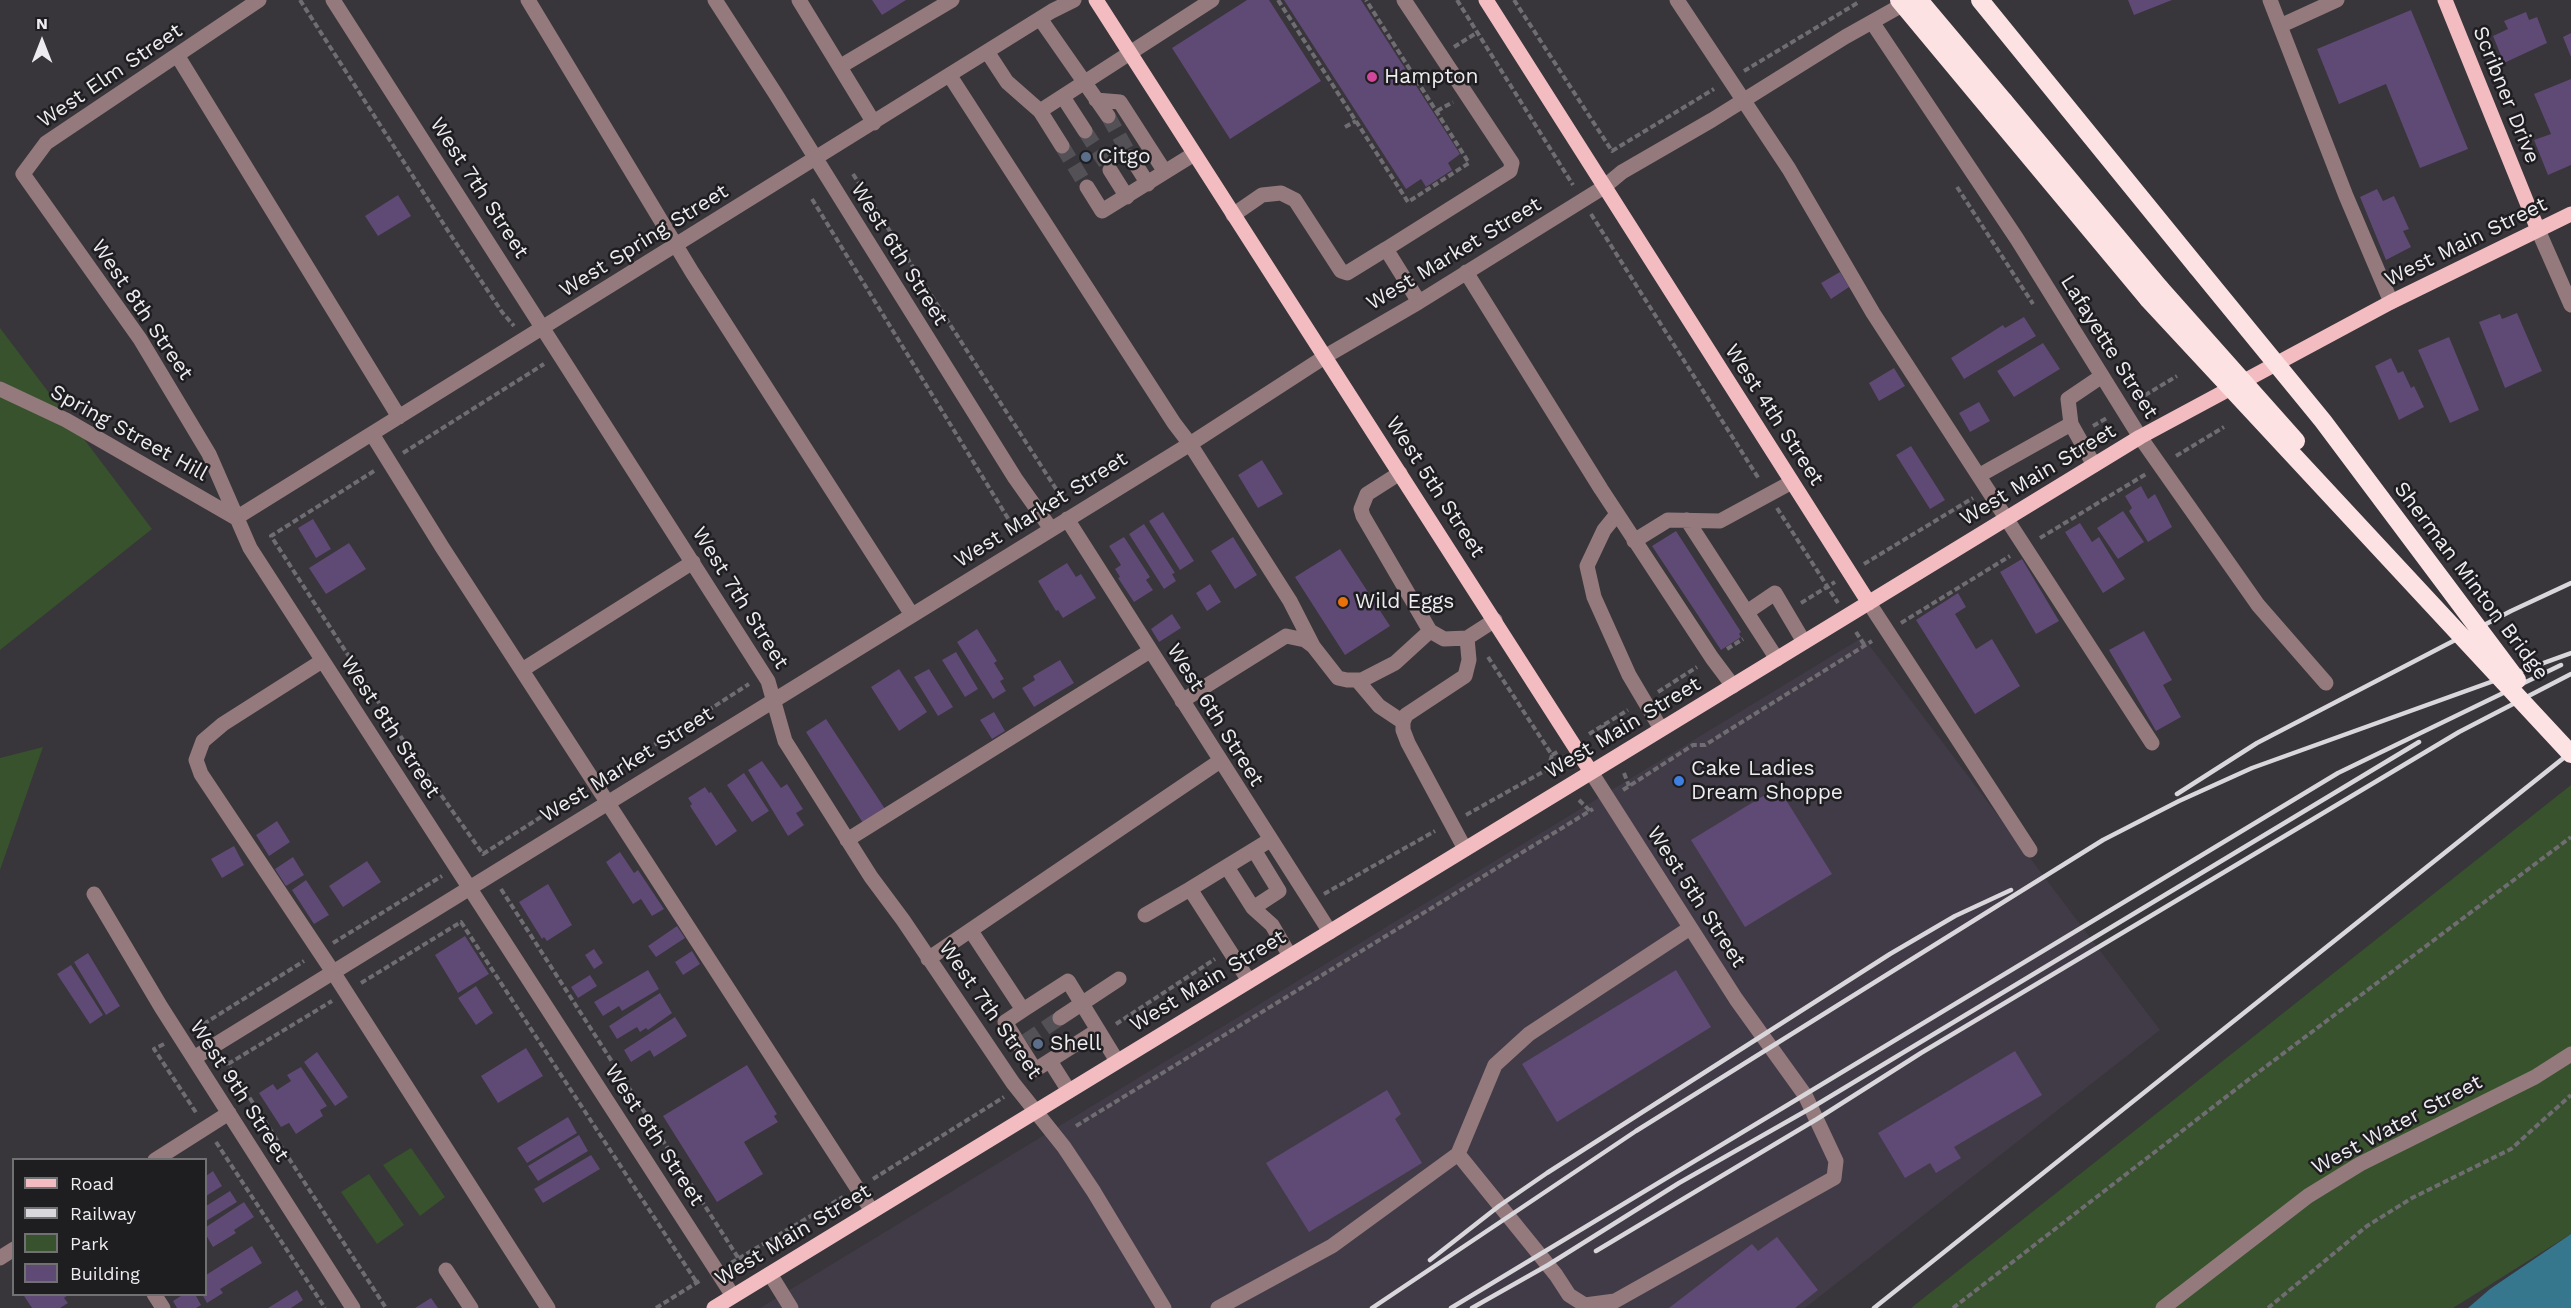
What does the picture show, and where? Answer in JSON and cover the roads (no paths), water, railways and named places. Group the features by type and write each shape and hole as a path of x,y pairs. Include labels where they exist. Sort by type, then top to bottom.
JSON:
{"highway":[{"path":"1899,0 1999,107"},
{"path":"1919,0 1999,107 2154,293 2571,752"},
{"name":"Sherman Minton Bridge","path":"1980,0 2358,467 2571,752"},
{"name":"Sherman Minton Bridge","path":"2154,293 2344,512 2571,752"}],"main road":[{"name":"West 5th Street","path":"1096,0 1591,772"},
{"name":"West 4th Street","path":"1486,0 1869,603"},
{"name":"Scribner Drive","path":"2445,0 2538,230"},
{"name":"West Main Street","path":"714,1308 2140,437 2391,302 2571,214"}],"street":[{"name":"West Elm Street","path":"24,174 46,143 259,0"},
{"name":"West 7th Street","path":"333,0 768,681 785,741 847,840 996,1059 1094,1192 1164,1308"},
{"path":"528,0 676,246 912,615"},
{"name":"West 6th Street","path":"715,0 1009,468 1051,529"},
{"path":"799,0 874,123"},
{"path":"841,66 952,0"},
{"name":"West Spring Street","path":"236,518 1074,0"},
{"path":"1040,111 1212,0"},
{"path":"1233,215 1262,195 1281,193 1295,200 1341,271 1347,273 1510,171 1512,163 1404,0"},
{"path":"1677,0 1789,169 1873,313 1980,475 2079,635 2152,743"},
{"name":"West Market Street","path":"194,1058 1190,444 1326,356 1419,302 1604,187 1622,172 1911,0"},
{"path":"2270,0 2346,196 2391,302"},
{"path":"2280,26 2337,0"},
{"path":"1041,20 1108,116"},
{"name":"Lafayette Street","path":"1872,22 2017,239 2140,437 2258,605 2326,682"},
{"path":"988,53 1007,82 1040,111 1062,146"},
{"path":"177,55 399,417"},
{"path":"950,76 1290,601 1312,646 1338,678 1362,680 1395,663 1430,631"},
{"path":"1063,96 1085,131"},
{"path":"1096,100 1120,102 1166,172"},
{"path":"1087,187 1102,211 1194,154"},
{"path":"1131,157 1148,184"},
{"path":"1110,170 1127,197"},
{"name":"West 8th Street","path":"24,174 140,339 209,453 250,548 733,1296"},
{"name":"Scribner Drive","path":"2538,230 2571,305"},
{"path":"1386,249 1419,302"},
{"path":"1466,272 1634,541 1733,686"},
{"path":"2094,465 2071,424 2068,399 2102,376"},
{"name":"Spring Street Hill","path":"0,389 66,420 236,518"},
{"path":"1980,475 2071,424"},
{"path":"372,434 872,1211"},
{"path":"1400,473 1367,494 1361,509 1430,631 1444,639 1470,636 1495,620"},
{"path":"1634,541 1668,520 1720,521 1792,482"},
{"path":"1617,514 1604,530 1587,566 1594,597 1629,675 1661,729"},
{"name":"West 6th Street","path":"1067,519 1330,932"},
{"path":"1687,520 1776,659"},
{"path":"522,670 693,562"},
{"path":"1747,612 1775,593 1804,642"},
{"name":"West 4th Street","path":"1869,603 2030,850"},
{"path":"1465,849 1408,743 1403,730 1403,722 1406,715 1465,676 1469,660 1470,636"},
{"path":"1182,701 1278,639 1294,637 1312,646"},
{"path":"847,840 1150,651"},
{"path":"322,661 223,724 203,741 196,760 201,774 333,972 548,1308"},
{"path":"1357,680 1379,706 1403,722"},
{"path":"928,959 1220,762"},
{"name":"West 5th Street","path":"1583,1307 1616,1301 1834,1178 1836,1161 1805,1095 1736,999 1591,772"},
{"path":"1144,915 1270,840"},
{"path":"1253,908 1279,891 1254,850"},
{"path":"1227,867 1253,908 1272,925 1290,956"},
{"path":"1190,889 1250,981"},
{"name":"West 9th Street","path":"94,894 179,1036 353,1308"},
{"path":"1218,1308 1332,1246 1458,1154 1495,1065 1529,1034 1690,928"},
{"path":"971,931 1023,1010"},
{"path":"1060,1018 1119,979"},
{"path":"1099,1032 1035,1070 1022,1043 1005,1022 1068,981 1118,1061"},
{"path":"996,1059 1022,1043"},
{"name":"West Water Street","path":"2163,1308 2308,1196 2360,1164 2535,1077 2571,1054"},
{"path":"1050,1061 1069,1091"},
{"path":"158,1158 229,1113"},
{"path":"1458,1154 1556,1275 1569,1295 1583,1307"},
{"path":"446,1270 471,1308"},
{"path":"770,1274 791,1308"}],"water":[{"path":"2571,1234 2571,1308 2468,1308 2490,1289"}],"tunnel":[{"path":"1108,116 1131,157"},
{"path":"1085,131 1110,170"},
{"path":"1062,146 1087,187"},
{"path":"1026,1041 1060,1018"}],"railway":[{"path":"2177,794 2257,743 2511,611 2571,583"},
{"path":"1372,1308 1636,1131 2103,840 2179,801 2252,768 2571,653"},
{"path":"1451,1308 2338,773 2561,665"},
{"path":"1596,1251 1817,1119 1921,1053 2459,732 2571,674"},
{"path":"1472,1308 1548,1265 1679,1183 1811,1108 2419,742"},
{"path":"1874,1308 2571,752"},
{"path":"1430,1260 1499,1206 1547,1173 1890,954 1955,916 2011,890"}],"place":[{"name":"Hampton","path":"1372,77"},
{"name":"Citgo","path":"1086,157"},
{"name":"Wild Eggs","path":"1343,602"},
{"name":"Cake Ladies Dream Shoppe","path":"1679,781"},
{"name":"Shell","path":"1038,1044"}]}
